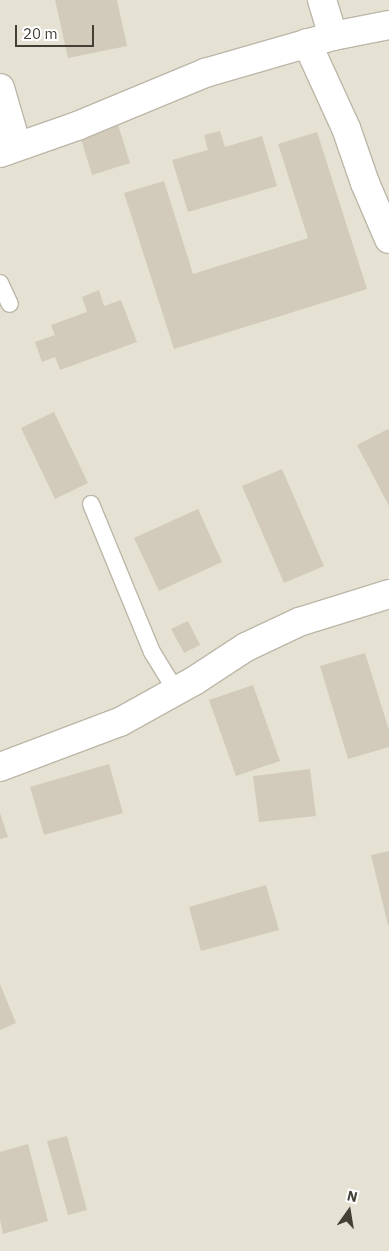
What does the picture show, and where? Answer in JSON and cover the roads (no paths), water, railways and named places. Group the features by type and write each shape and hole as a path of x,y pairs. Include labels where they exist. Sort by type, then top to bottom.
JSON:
{"street":[{"path":"322,0 320,40 346,128 365,183 389,239"},
{"path":"0,88 8,149 77,126 205,73 320,40 389,25"},
{"path":"0,767 120,722 176,691 246,646 300,622 389,594"}],"lane":[{"path":"0,283 10,304"},
{"path":"91,504 152,652 176,691"}]}
